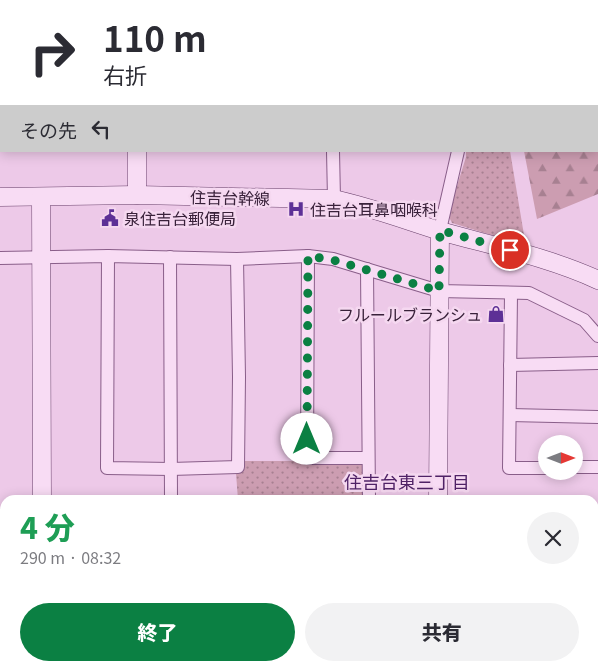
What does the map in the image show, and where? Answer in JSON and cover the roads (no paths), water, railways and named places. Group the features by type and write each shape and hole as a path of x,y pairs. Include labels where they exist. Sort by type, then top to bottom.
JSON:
{"street":[{"path":"137,152 138,195"},
{"path":"333,152 334,199"},
{"path":"438,495 440,230 458,152"},
{"name":"住吉台幹線","path":"0,196 138,195 334,199 528,255 598,280"},
{"path":"41,197 42,495"},
{"path":"108,256 107,468 238,467 237,259"},
{"path":"0,258 108,256 237,259 308,256 367,269 439,291 529,293 584,320 598,336"},
{"path":"308,256 307,458 368,458"},
{"path":"170,257 171,495"},
{"path":"367,269 369,495"},
{"path":"511,294 509,468 538,468"},
{"path":"510,365 598,363"},
{"path":"510,416 598,417"},
{"path":"583,467 598,467"}],"place":[{"name":"住吉台耳鼻咽喉科","path":"296,209"},
{"name":"泉住吉台郵便局","path":"110,218"},
{"name":"フルールブランシュ","path":"496,314"}],"district":[{"name":"住吉台東三丁目","path":"407,481"}]}
